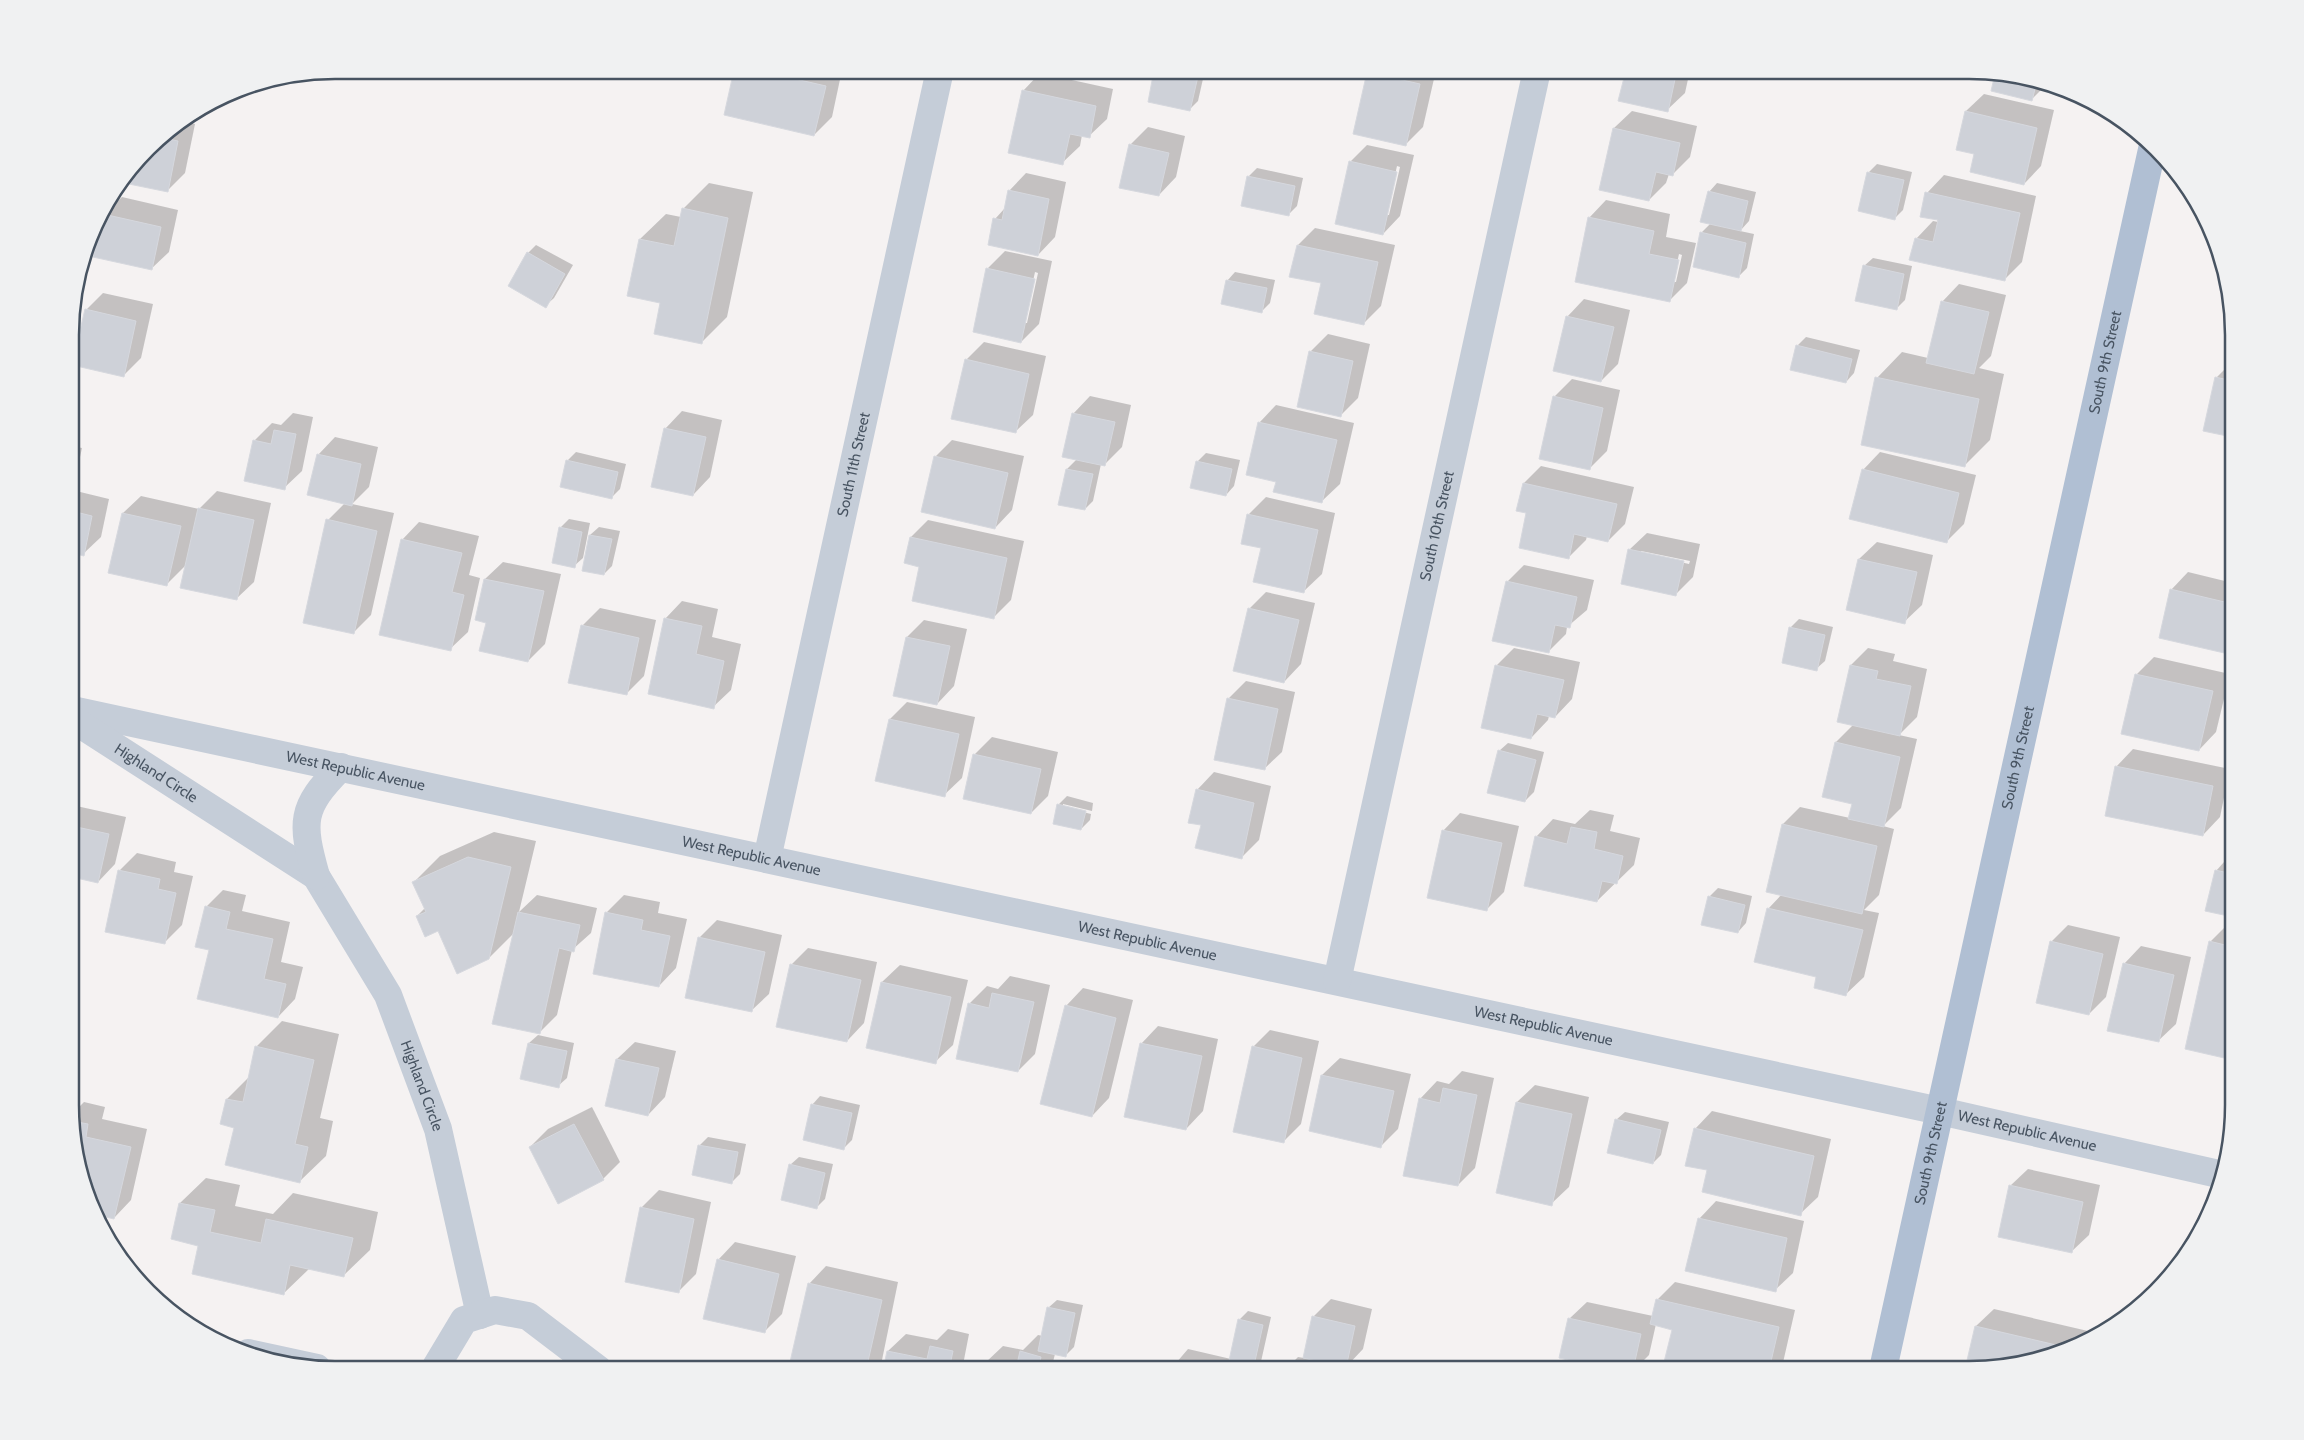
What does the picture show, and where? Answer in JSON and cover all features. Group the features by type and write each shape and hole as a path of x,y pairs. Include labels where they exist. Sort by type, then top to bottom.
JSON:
{"main road":[{"name":"South 9th Street","path":"1885,1361 2151,155"}],"street":[{"name":"South 11th Street","path":"767,858 938,79"},
{"name":"South 10th Street","path":"1337,981 1535,79"},
{"name":"West Republic Avenue","path":"79,711 1940,1111 2216,1173"},
{"name":"Highland Circle","path":"79,724 316,876"},
{"name":"Highland Circle","path":"340,767 319,789 308,810 306,838 316,876 388,995 438,1129 480,1315"},
{"path":"439,1361 464,1320 495,1310 528,1316 587,1361"}],"building":[{"path":"732,79 795,79 826,86 814,136 724,115"},
{"path":"1152,79 1197,79 1190,111 1148,102"},
{"path":"1365,79 1398,79 1420,84 1406,146 1353,134"},
{"path":"1624,79 1675,79 1668,112 1618,101"},
{"path":"1994,80 2035,87 2032,101 1991,91"},
{"path":"1022,90 1096,106 1090,138 1070,134 1063,165 1008,153"},
{"path":"1965,111 2037,128 2024,185 1970,172 1974,154 1956,150"},
{"path":"1613,128 1680,143 1673,176 1656,172 1649,201 1599,190"},
{"path":"170,139 178,141 168,192 128,184 142,166"},
{"path":"1129,144 1169,153 1159,196 1119,188"},
{"path":"1349,161 1397,172 1383,235 1335,224"},
{"path":"1867,172 1904,180 1895,220 1858,211"},
{"path":"1247,176 1295,186 1289,216 1241,206"},
{"path":"1008,190 1049,199 1038,256 988,245 993,218 1002,220"},
{"path":"1708,191 1748,201 1741,231 1700,222"},
{"path":"1925,192 2020,213 2005,281 1909,260 1915,238 1933,242 1938,220 1920,217"},
{"path":"682,208 728,218 702,344 654,334 660,303 627,296 639,239 674,246"},
{"path":"109,215 161,227 152,270 93,257 97,239"},
{"path":"1588,217 1654,231 1649,254 1679,260 1670,302 1575,282"},
{"path":"1700,232 1746,243 1739,278 1693,267"},
{"path":"1297,245 1378,262 1364,325 1314,314 1321,283 1289,277"},
{"path":"527,252 565,274 546,308 508,286"},
{"path":"1863,265 1904,274 1897,310 1855,301"},
{"path":"986,268 1035,279 1021,343 973,332"},
{"path":"1226,280 1267,288 1262,313 1221,304"},
{"path":"1941,301 1989,312 1974,374 1926,363"},
{"path":"85,309 136,321 124,377 79,367 79,335"},
{"path":"1566,316 1614,327 1601,382 1553,371"},
{"path":"1796,345 1852,359 1846,383 1790,370"},
{"path":"1309,351 1353,361 1341,417 1297,407"},
{"path":"965,359 1029,374 1016,433 951,419"},
{"path":"1875,377 1979,399 1965,467 1861,445"},
{"path":"2215,377 2225,379 2225,436 2203,431"},
{"path":"1553,396 1603,408 1590,470 1539,459"},
{"path":"1072,413 1115,422 1105,466 1062,457"},
{"path":"1258,422 1337,440 1322,503 1273,492 1276,482 1246,475"},
{"path":"664,428 706,437 693,496 651,487"},
{"path":"274,430 296,434 285,490 244,481 253,440 271,444"},
{"path":"317,454 361,464 352,506 307,495"},
{"path":"934,456 1008,473 995,529 921,512"},
{"path":"566,460 618,472 612,499 560,487"},
{"path":"1196,461 1232,469 1226,496 1190,488"},
{"path":"1066,469 1093,474 1085,510 1058,505"},
{"path":"1862,469 1959,493 1947,543 1849,519"},
{"path":"1523,483 1617,504 1608,542 1574,534 1569,559 1519,548 1526,513 1516,511"},
{"path":"198,508 254,520 237,600 180,588"},
{"path":"79,513 92,516 84,556 79,555"},
{"path":"122,513 181,526 167,586 108,573"},
{"path":"1247,514 1318,530 1304,593 1253,582 1261,548 1241,544"},
{"path":"326,519 377,531 354,634 303,623"},
{"path":"559,527 582,532 575,568 552,563"},
{"path":"589,535 612,539 604,575 582,571"},
{"path":"910,537 1007,558 994,619 912,601 919,567 904,563"},
{"path":"401,539 462,553 452,592 464,595 451,651 379,635"},
{"path":"1628,549 1684,561 1676,596 1621,584"},
{"path":"1858,559 1917,572 1905,624 1846,610"},
{"path":"484,579 544,591 528,662 479,651 486,623 475,620"},
{"path":"1506,581 1577,597 1570,628 1555,625 1549,653 1492,641"},
{"path":"2170,589 2225,602 2225,653 2159,638"},
{"path":"1248,608 1299,620 1284,683 1233,671"},
{"path":"664,618 702,626 696,654 724,661 714,709 648,694"},
{"path":"581,625 639,638 627,695 568,683"},
{"path":"1789,627 1825,635 1817,671 1782,663"},
{"path":"906,637 950,646 937,705 893,696"},
{"path":"1495,665 1564,680 1555,718 1537,714 1531,739 1481,728"},
{"path":"1850,665 1878,671 1876,679 1911,686 1900,736 1837,722"},
{"path":"2135,674 2213,691 2199,751 2121,734"},
{"path":"1227,698 1278,709 1265,770 1214,760"},
{"path":"889,719 959,734 945,797 875,781"},
{"path":"1835,742 1900,757 1884,827 1848,819 1852,804 1822,797"},
{"path":"1498,750 1536,760 1525,802 1487,793"},
{"path":"973,754 1041,769 1031,814 963,799"},
{"path":"2115,766 2213,786 2203,836 2105,816"},
{"path":"1196,789 1254,803 1242,859 1195,848 1201,825 1188,823"},
{"path":"1057,804 1086,811 1081,830 1053,824"},
{"path":"1782,824 1877,846 1862,914 1766,892"},
{"path":"1571,827 1597,832 1594,849 1623,856 1617,884 1602,881 1597,902 1524,886 1535,836 1567,844"},
{"path":"79,828 109,834 98,883 79,879"},
{"path":"1442,830 1502,843 1487,911 1427,898"},
{"path":"468,857 511,867 489,959 457,974 438,931 425,937 416,916 426,912 412,882"},
{"path":"118,870 160,879 158,889 176,893 165,944 105,932"},
{"path":"2215,870 2225,872 2225,915 2205,911"},
{"path":"1708,896 1745,905 1738,933 1701,925"},
{"path":"205,906 230,912 226,929 273,939 264,979 286,984 278,1018 197,999 209,950 195,947"},
{"path":"1767,908 1863,930 1846,996 1814,988 1816,977 1754,962"},
{"path":"518,912 580,925 574,952 559,948 540,1034 492,1024"},
{"path":"605,912 643,920 641,930 670,936 659,987 593,974"},
{"path":"698,937 765,952 752,1012 685,998"},
{"path":"2050,941 2103,954 2089,1015 2036,1003"},
{"path":"2209,941 2225,945 2225,1058 2185,1049"},
{"path":"2123,963 2174,975 2159,1042 2107,1031"},
{"path":"790,964 861,980 847,1042 776,1027"},
{"path":"881,982 951,997 936,1064 866,1048"},
{"path":"992,993 1034,1002 1018,1072 956,1059 968,1003 989,1008"},
{"path":"1065,1005 1116,1018 1092,1117 1040,1104"},
{"path":"528,1043 567,1051 559,1088 520,1079"},
{"path":"1140,1043 1202,1056 1186,1130 1124,1117"},
{"path":"255,1046 314,1060 295,1144 308,1147 300,1183 225,1165 234,1128 220,1124 226,1099 243,1102"},
{"path":"1252,1046 1302,1058 1284,1143 1233,1132"},
{"path":"616,1059 659,1068 648,1116 605,1106"},
{"path":"1321,1075 1394,1091 1381,1148 1309,1131"},
{"path":"1443,1088 1477,1095 1458,1186 1403,1176 1419,1098 1440,1103"},
{"path":"1516,1102 1572,1114 1552,1206 1496,1193"},
{"path":"811,1104 852,1113 844,1150 803,1140"},
{"path":"1615,1119 1661,1130 1653,1164 1607,1153"},
{"path":"79,1122 88,1124 86,1137 131,1147 114,1219 104,1217 92,1187 87,1171"},
{"path":"574,1124 604,1180 558,1204 529,1147"},
{"path":"1694,1128 1814,1156 1801,1216 1702,1192 1707,1170 1685,1166"},
{"path":"698,1145 738,1152 732,1184 692,1175"},
{"path":"789,1164 825,1173 817,1209 781,1200"},
{"path":"2009,1185 2083,1202 2072,1253 1998,1237"},
{"path":"179,1203 215,1210 210,1232 261,1243 266,1219 353,1238 344,1277 290,1265 284,1295 192,1274 198,1246 171,1239"},
{"path":"640,1207 694,1219 679,1293 625,1282"},
{"path":"1698,1218 1787,1238 1776,1292 1685,1271"},
{"path":"717,1259 779,1274 765,1333 703,1319"},
{"path":"808,1283 882,1300 868,1361 790,1361"},
{"path":"1656,1299 1779,1327 1771,1361 1664,1361 1672,1330 1650,1324"},
{"path":"1047,1307 1075,1313 1066,1357 1038,1351"},
{"path":"1312,1316 1355,1326 1348,1361 1316,1361 1303,1358"},
{"path":"1568,1318 1641,1334 1635,1361 1572,1361 1559,1358"},
{"path":"1238,1319 1263,1325 1255,1361 1229,1361"},
{"path":"1975,1326 2058,1345 2035,1353 2002,1359 1967,1361"},
{"path":"930,1346 953,1351 951,1361 885,1361 887,1351 927,1359"},
{"path":"1020,1351 1041,1357 1040,1361 1018,1361"}]}
